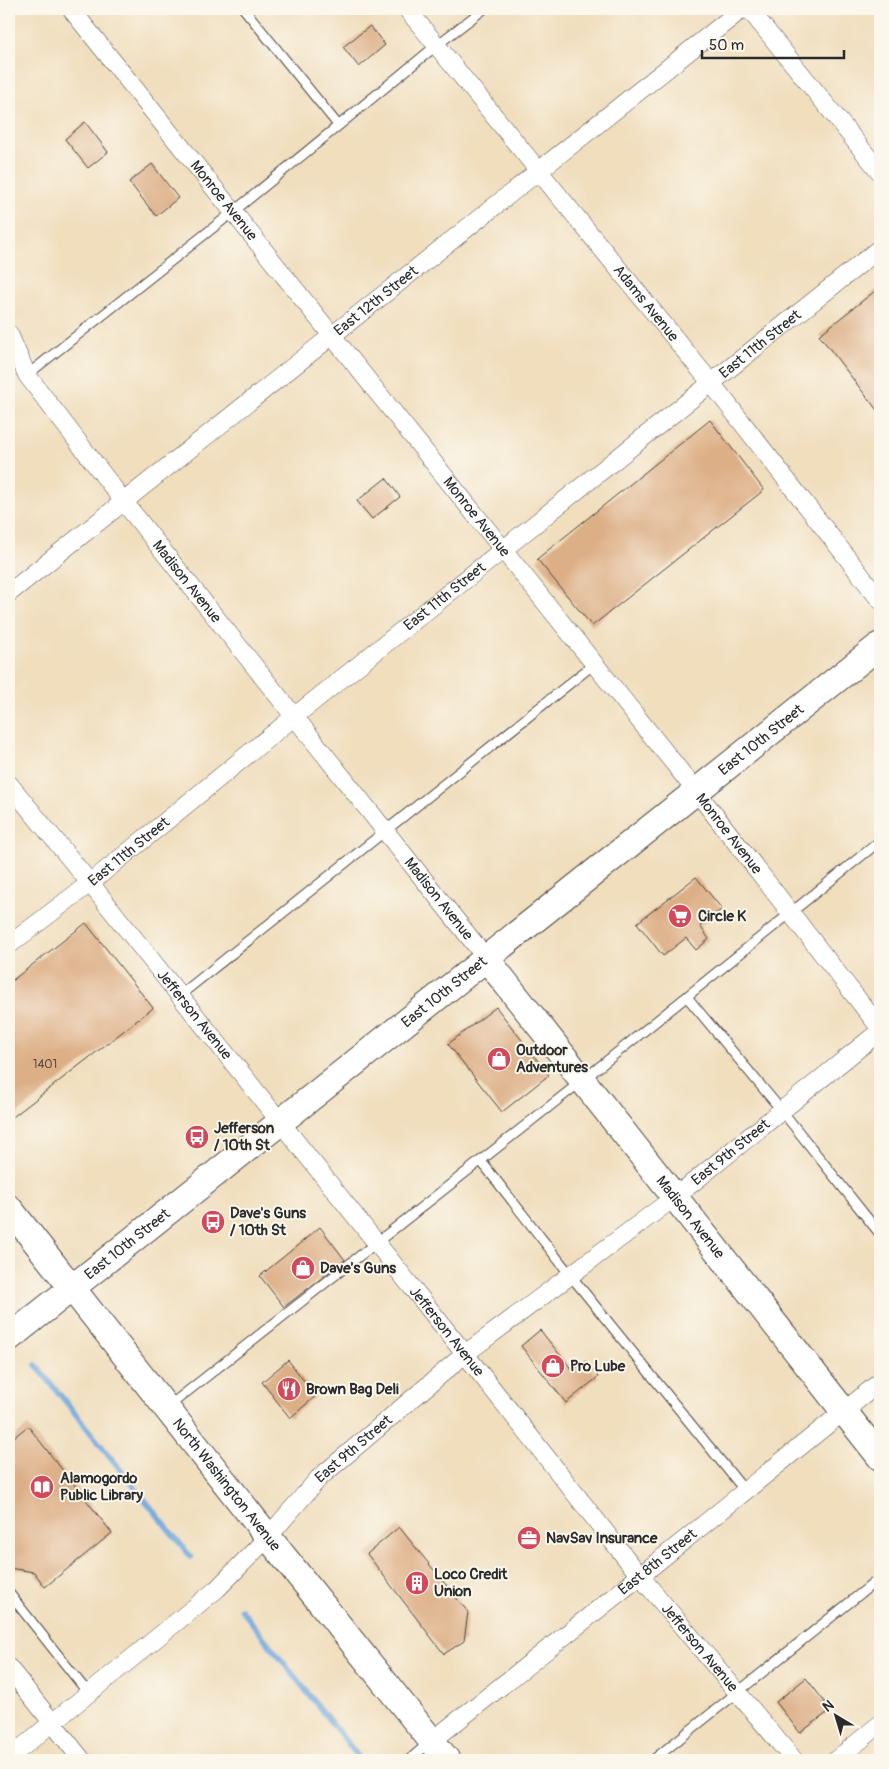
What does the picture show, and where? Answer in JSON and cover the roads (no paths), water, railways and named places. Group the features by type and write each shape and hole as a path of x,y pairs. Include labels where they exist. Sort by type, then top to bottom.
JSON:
{"main road":[{"name":"East 10th Street","path":"9,1338 880,644"},
{"name":"Madison Avenue","path":"486,958 880,1457"},
{"name":"North Washington Avenue","path":"9,1208 268,1537 440,1750"}],"street":[{"name":"Monroe Avenue","path":"71,9 696,791 880,1029"},
{"name":"Adams Avenue","path":"407,9 712,384 880,600"},
{"name":"East 12th Street","path":"9,592 537,170 742,9"},
{"path":"749,9 880,172"},
{"name":"East 11th Street","path":"9,945 90,883 295,716 880,248"},
{"name":"Madison Avenue","path":"9,334 27,375 124,502 486,958"},
{"name":"Jefferson Avenue","path":"9,784 90,883 640,1576 794,1760"},
{"name":"East 9th Street","path":"9,1758 217,1589 268,1537 319,1478 465,1354 675,1197 880,1029"},
{"name":"East 8th Street","path":"440,1750 640,1576 880,1382"},
{"path":"9,1668 82,1760"},
{"path":"836,1760 880,1724"}],"lane":[{"path":"244,9 338,125"},
{"path":"27,375 233,212 436,45 484,9"},
{"path":"179,996 594,664"},
{"path":"166,1408 583,1080 880,841"},
{"path":"687,997 782,1111 880,1234"},
{"path":"481,1161 571,1276 745,1491"},
{"path":"652,1760 880,1578"},
{"path":"9,1593 88,1693"},
{"path":"409,1760 440,1750"}],"waterway":[{"path":"36,1365 191,1557"},
{"path":"241,1609 361,1760"}],"place":[{"name":"Circle K","path":"680,916"},
{"name":"Outdoor Adventures","path":"499,1059"},
{"name":"Jefferson / 10th St","path":"197,1137"},
{"name":"Dave's Guns / 10th St","path":"213,1222"},
{"name":"Dave's Guns","path":"303,1268"},
{"name":"Pro Lube","path":"553,1366"},
{"name":"Brown Bag Deli","path":"289,1389"},
{"name":"Alamogordo Public Library","path":"42,1487"},
{"name":"NavSav Insurance","path":"529,1538"},
{"name":"Loco Credit Union","path":"417,1583"}]}
